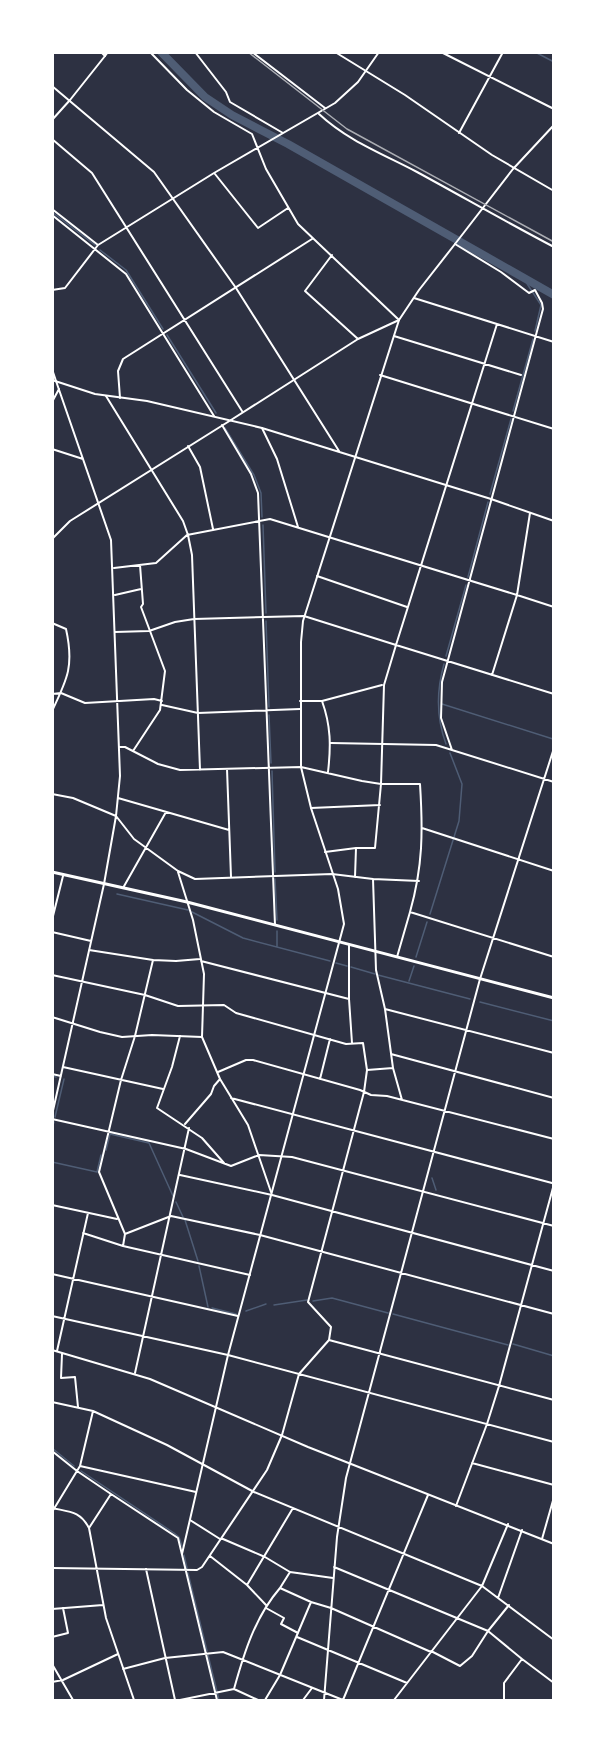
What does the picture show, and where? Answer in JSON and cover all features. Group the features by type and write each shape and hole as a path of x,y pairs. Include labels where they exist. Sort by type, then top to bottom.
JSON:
{"main road":[{"path":"52,872 187,902 554,998"}],"street":[{"path":"101,52 105,56"},
{"path":"52,120 108,52"},
{"path":"150,52 187,90 214,112 252,134 266,169 298,224 399,320"},
{"path":"195,52 226,92 230,102 282,133"},
{"path":"252,52 325,108"},
{"path":"335,52 405,95 513,169 554,191"},
{"path":"52,290 65,288 98,245 341,98 367,71 380,52"},
{"path":"441,52 554,109"},
{"path":"459,133 503,52"},
{"path":"52,86 150,167 236,288 339,452"},
{"path":"318,113 339,131 364,146 483,207 554,247"},
{"path":"182,1554 214,1407 344,924 338,889 311,808 301,767 301,642 304,616 399,320 459,237 513,169 554,125"},
{"path":"52,139 92,172 242,411"},
{"path":"214,173 258,228 288,208"},
{"path":"52,209 98,245"},
{"path":"52,215 126,274 214,416"},
{"path":"120,398 118,371 120,362 312,239"},
{"path":"452,750 441,718 441,682 543,309 536,290 531,293 455,244"},
{"path":"332,255 305,291 358,339"},
{"path":"414,298 554,342"},
{"path":"53,538 70,521 98,502 242,411 358,339 399,320"},
{"path":"325,852 375,848 380,805 384,685 497,324"},
{"path":"394,336 521,375"},
{"path":"52,369 111,540 119,747 118,798 104,884 52,1117 186,1149 231,1166 259,1155 292,1157 554,1227"},
{"path":"380,375 554,429"},
{"path":"54,380 106,396 147,401 262,428 491,499 554,521"},
{"path":"52,402 59,388"},
{"path":"106,396 183,521 188,535 192,555 200,770"},
{"path":"222,425 251,474 258,493 275,925"},
{"path":"262,428 277,459 298,527"},
{"path":"188,446 200,467 213,529"},
{"path":"52,449 83,459"},
{"path":"492,675 517,595 530,513"},
{"path":"112,568 156,563 188,535 270,519 554,607"},
{"path":"133,751 162,705 165,671 141,607 143,604 140,565"},
{"path":"317,576 407,607"},
{"path":"114,595 141,589"},
{"path":"115,632 149,631 175,622 194,619 304,616 554,694"},
{"path":"52,623 66,629 70,645 70,668 52,711"},
{"path":"300,701 322,701 384,685"},
{"path":"52,694 61,693 85,703 154,699 162,701"},
{"path":"322,701 329,721 331,743 328,772"},
{"path":"162,705 198,713 300,710"},
{"path":"331,743 436,745 554,782"},
{"path":"119,747 173,768 200,770 301,767 381,784 420,784 422,828 419,881 397,957"},
{"path":"324,1701 338,1525 346,1478 480,979 554,748"},
{"path":"227,769 231,878"},
{"path":"52,794 73,798 116,816 129,835 178,872 198,879 332,874 419,881"},
{"path":"118,798 229,830"},
{"path":"311,808 380,805"},
{"path":"123,888 166,812"},
{"path":"422,828 554,870"},
{"path":"354,877 356,848"},
{"path":"178,872 204,974 202,1037 220,1079 248,1125 272,1195"},
{"path":"52,920 63,874"},
{"path":"373,879 376,970 385,1009 393,1068 402,1100"},
{"path":"410,912 554,957"},
{"path":"52,932 91,941"},
{"path":"349,945 352,1043"},
{"path":"89,950 153,960 200,960 349,999"},
{"path":"123,1246 125,1234 99,1172 153,960"},
{"path":"52,975 145,995 178,1006 224,1005 236,1013 346,1044 363,1043 367,1070 364,1092 308,1302 331,1327 328,1340 299,1374 282,1436 254,1492 202,1568 196,1570 52,1568"},
{"path":"385,1009 554,1053"},
{"path":"52,1017 100,1032 122,1036 202,1037"},
{"path":"180,1036 158,1108 202,1138 225,1164"},
{"path":"320,1078 330,1039"},
{"path":"391,1054 554,1098"},
{"path":"218,1072 246,1060 554,1139"},
{"path":"63,1067 164,1089"},
{"path":"367,1070 393,1068"},
{"path":"52,1074 61,1076"},
{"path":"185,1125 186,1121 211,1094 220,1079"},
{"path":"231,1098 554,1184 499,1386 456,1506"},
{"path":"135,1373 189,1128"},
{"path":"180,1175 272,1195 554,1271"},
{"path":"52,1205 118,1220"},
{"path":"57,1352 88,1213"},
{"path":"125,1234 171,1216 260,1235 554,1314"},
{"path":"83,1233 123,1246 250,1275"},
{"path":"52,1274 238,1316"},
{"path":"52,1316 228,1355 554,1442"},
{"path":"328,1340 554,1400"},
{"path":"52,1350 135,1373 350,1464 508,1524 554,1544"},
{"path":"62,1354 61,1378 75,1377 78,1407"},
{"path":"52,1402 93,1411 203,1464 254,1492 482,1586 554,1640"},
{"path":"93,1411 80,1466 53,1510 77,1514 83,1518 89,1528 103,1605 134,1701"},
{"path":"52,1451 77,1472 178,1538 217,1701"},
{"path":"472,1463 554,1485"},
{"path":"80,1466 196,1492"},
{"path":"89,1528 111,1494"},
{"path":"123,1669 165,1658 223,1652 343,1701 428,1495"},
{"path":"543,1539 554,1497"},
{"path":"247,1585 294,1507"},
{"path":"549,1514 554,1515"},
{"path":"190,1520 220,1539 265,1557 290,1572 333,1578"},
{"path":"393,1701 482,1586 508,1524"},
{"path":"498,1598 522,1530"},
{"path":"210,1556 247,1585 266,1606 284,1618 281,1624 297,1635 407,1683"},
{"path":"334,1567 488,1631 554,1683"},
{"path":"146,1569 175,1701"},
{"path":"234,1689 242,1659 266,1606 290,1572"},
{"path":"280,1588 331,1608 460,1666 472,1656 509,1605"},
{"path":"265,1701 280,1675 311,1602"},
{"path":"52,1609 103,1605"},
{"path":"52,1637 68,1633 63,1608"},
{"path":"52,1682 63,1680 118,1654"},
{"path":"504,1701 504,1683 522,1659"},
{"path":"52,1664 73,1701"},
{"path":"303,1701 312,1688"},
{"path":"180,1701 234,1689 258,1701"}],"waterway":[{"path":"161,52 205,97 232,115 288,144 554,295"},
{"path":"535,52 554,62"},
{"path":"52,212 95,245"},
{"path":"100,250 126,270 163,329"},
{"path":"524,279 541,305 535,331"},
{"path":"167,335 216,413"},
{"path":"513,411 533,339"},
{"path":"490,494 511,419"},
{"path":"225,428 254,475 261,493 262,517"},
{"path":"468,577 488,502"},
{"path":"263,525 266,613"},
{"path":"446,656 466,585"},
{"path":"266,621 269,707"},
{"path":"444,664 438,704 440,724 446,744"},
{"path":"442,704 553,739"},
{"path":"269,715 271,763"},
{"path":"430,914 459,821 462,784 450,753"},
{"path":"272,771 275,872"},
{"path":"275,879 277,920"},
{"path":"117,894 188,910"},
{"path":"192,912 243,938 330,961"},
{"path":"416,957 427,922"},
{"path":"277,931 277,946"},
{"path":"336,963 347,966"},
{"path":"409,981 414,966"},
{"path":"351,967 375,974"},
{"path":"378,975 470,999"},
{"path":"480,1002 554,1021"},
{"path":"52,1076 56,1077"},
{"path":"55,1117 64,1079"},
{"path":"52,1128 54,1122"},
{"path":"106,1150 110,1134 149,1143 173,1196"},
{"path":"52,1162 97,1172 101,1155"},
{"path":"432,1178 436,1190"},
{"path":"176,1202 183,1217"},
{"path":"185,1220 198,1261"},
{"path":"199,1266 208,1307"},
{"path":"313,1301 332,1298 388,1313"},
{"path":"274,1305 307,1300"},
{"path":"246,1311 266,1304"},
{"path":"212,1308 236,1314"},
{"path":"393,1314 508,1345"},
{"path":"513,1344 554,1356"},
{"path":"52,1448 74,1466"},
{"path":"81,1471 174,1533 179,1537 182,1546"},
{"path":"184,1555 187,1568"},
{"path":"188,1573 207,1651"},
{"path":"208,1655 219,1700"}],"railway":[{"path":"248,52 347,129 554,242"}]}
